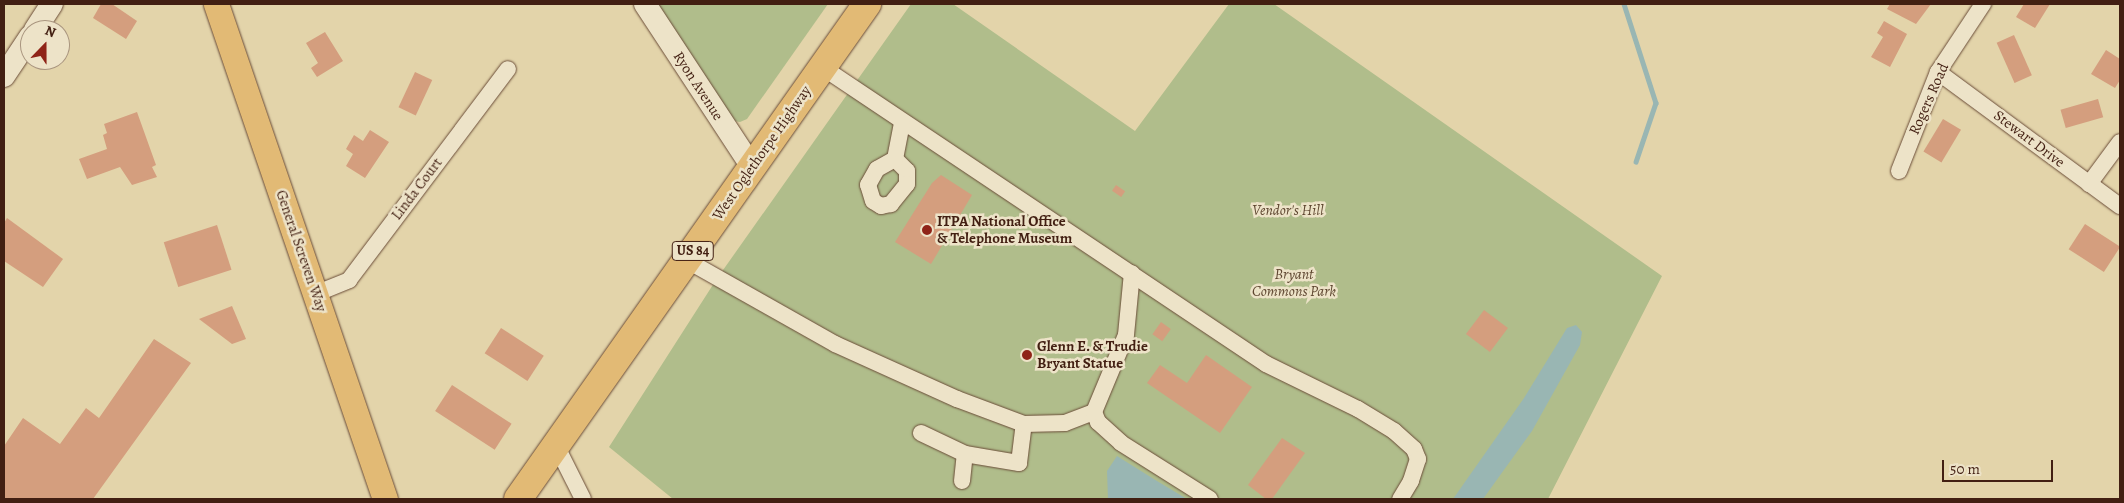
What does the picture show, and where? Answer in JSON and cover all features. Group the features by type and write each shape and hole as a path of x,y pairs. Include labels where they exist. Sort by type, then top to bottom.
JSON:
{"highway":[{"name":"West Oglethorpe Highway","path":"518,499 867,4"}],"main road":[{"name":"General Screven Way","path":"216,4 385,499"}],"street":[{"path":"41,20 52,4"},
{"name":"Ryon Avenue","path":"645,4 752,167"},
{"name":"Rogers Road","path":"1899,171 1938,72 1982,4"},
{"path":"4,76 20,52"},
{"path":"822,67 902,123 1132,273 1266,364 1358,409 1394,431 1414,449 1418,458 1411,481 1400,499"},
{"name":"Linda Court","path":"315,294 349,280 508,69"},
{"name":"Stewart Drive","path":"1938,72 2120,206"},
{"path":"895,159 902,123"},
{"path":"2089,184 2120,142"},
{"path":"686,260 835,344 957,399 1024,424 1065,423 1094,412"},
{"path":"1132,273 1126,335 1094,412 1098,422 1121,443 1210,499"},
{"path":"921,433 965,454 1019,463 1024,424"},
{"path":"556,445 583,499"},
{"path":"962,481 965,454"}],"green space":[{"path":"656,4 828,4 747,119 740,122 734,121"},
{"name":"Bryant Commons Park","path":"911,4 953,4 1135,131 1229,4 1274,4 1662,276 1548,499 673,499 609,447 716,280"}],"water":[{"path":"1576,325 1582,332 1580,345 1532,431 1483,499 1453,499 1524,398 1567,328"},
{"path":"1117,456 1187,499 1108,499 1107,471"}],"building":[{"path":"101,4 112,4 137,21 126,39 93,18"},
{"path":"1890,4 1931,4 1916,24 1887,9"},
{"path":"2024,4 2050,4 2035,28 2016,17"},
{"path":"1884,21 1907,34 1890,67 1871,57 1883,37 1877,33"},
{"path":"325,32 343,61 317,77 311,68 318,63 306,43"},
{"path":"2014,35 2032,75 2015,83 1997,43"},
{"path":"2106,50 2120,59 2120,80 2115,88 2091,74"},
{"path":"415,72 432,80 416,115 399,107"},
{"path":"2098,99 2103,117 2066,128 2061,110"},
{"path":"137,112 156,165 152,167 157,177 132,185 120,167 87,179 79,159 107,149 103,135 107,133 104,124"},
{"path":"1943,119 1961,130 1941,162 1923,152"},
{"path":"370,130 389,142 365,178 346,166 353,154 346,149 354,135 363,141"},
{"name":"ITPA National Office & Telephone Museum","path":"941,175 972,195 931,264 895,242 932,183"},
{"path":"1116,185 1125,191 1121,197 1112,191"},
{"path":"7,218 63,259 43,287 4,261 4,223"},
{"path":"2085,224 2120,247 2104,272 2069,249"},
{"path":"217,225 232,270 178,287 164,242"},
{"path":"232,306 246,339 232,344 199,319"},
{"path":"1484,310 1508,328 1490,352 1466,334"},
{"path":"1161,322 1171,329 1162,341 1152,334"},
{"path":"501,328 544,356 527,381 485,353"},
{"path":"154,339 191,363 93,499 4,499 4,446 23,418 60,444 86,408 99,418"},
{"path":"1206,355 1252,387 1220,433 1147,383 1160,365 1187,383"},
{"path":"452,385 512,424 495,450 435,411"},
{"path":"1282,438 1305,453 1272,499 1266,499 1248,485"}],"waterway":[{"path":"1624,4 1656,103 1636,162"}],"place":[{"name":"ITPA National Office & Telephone Museum","path":"927,230"},
{"name":"Glenn E. & Trudie Bryant Statue","path":"1027,355"}],"park label":[{"name":"Vendor's Hill","path":"1288,211"}]}
